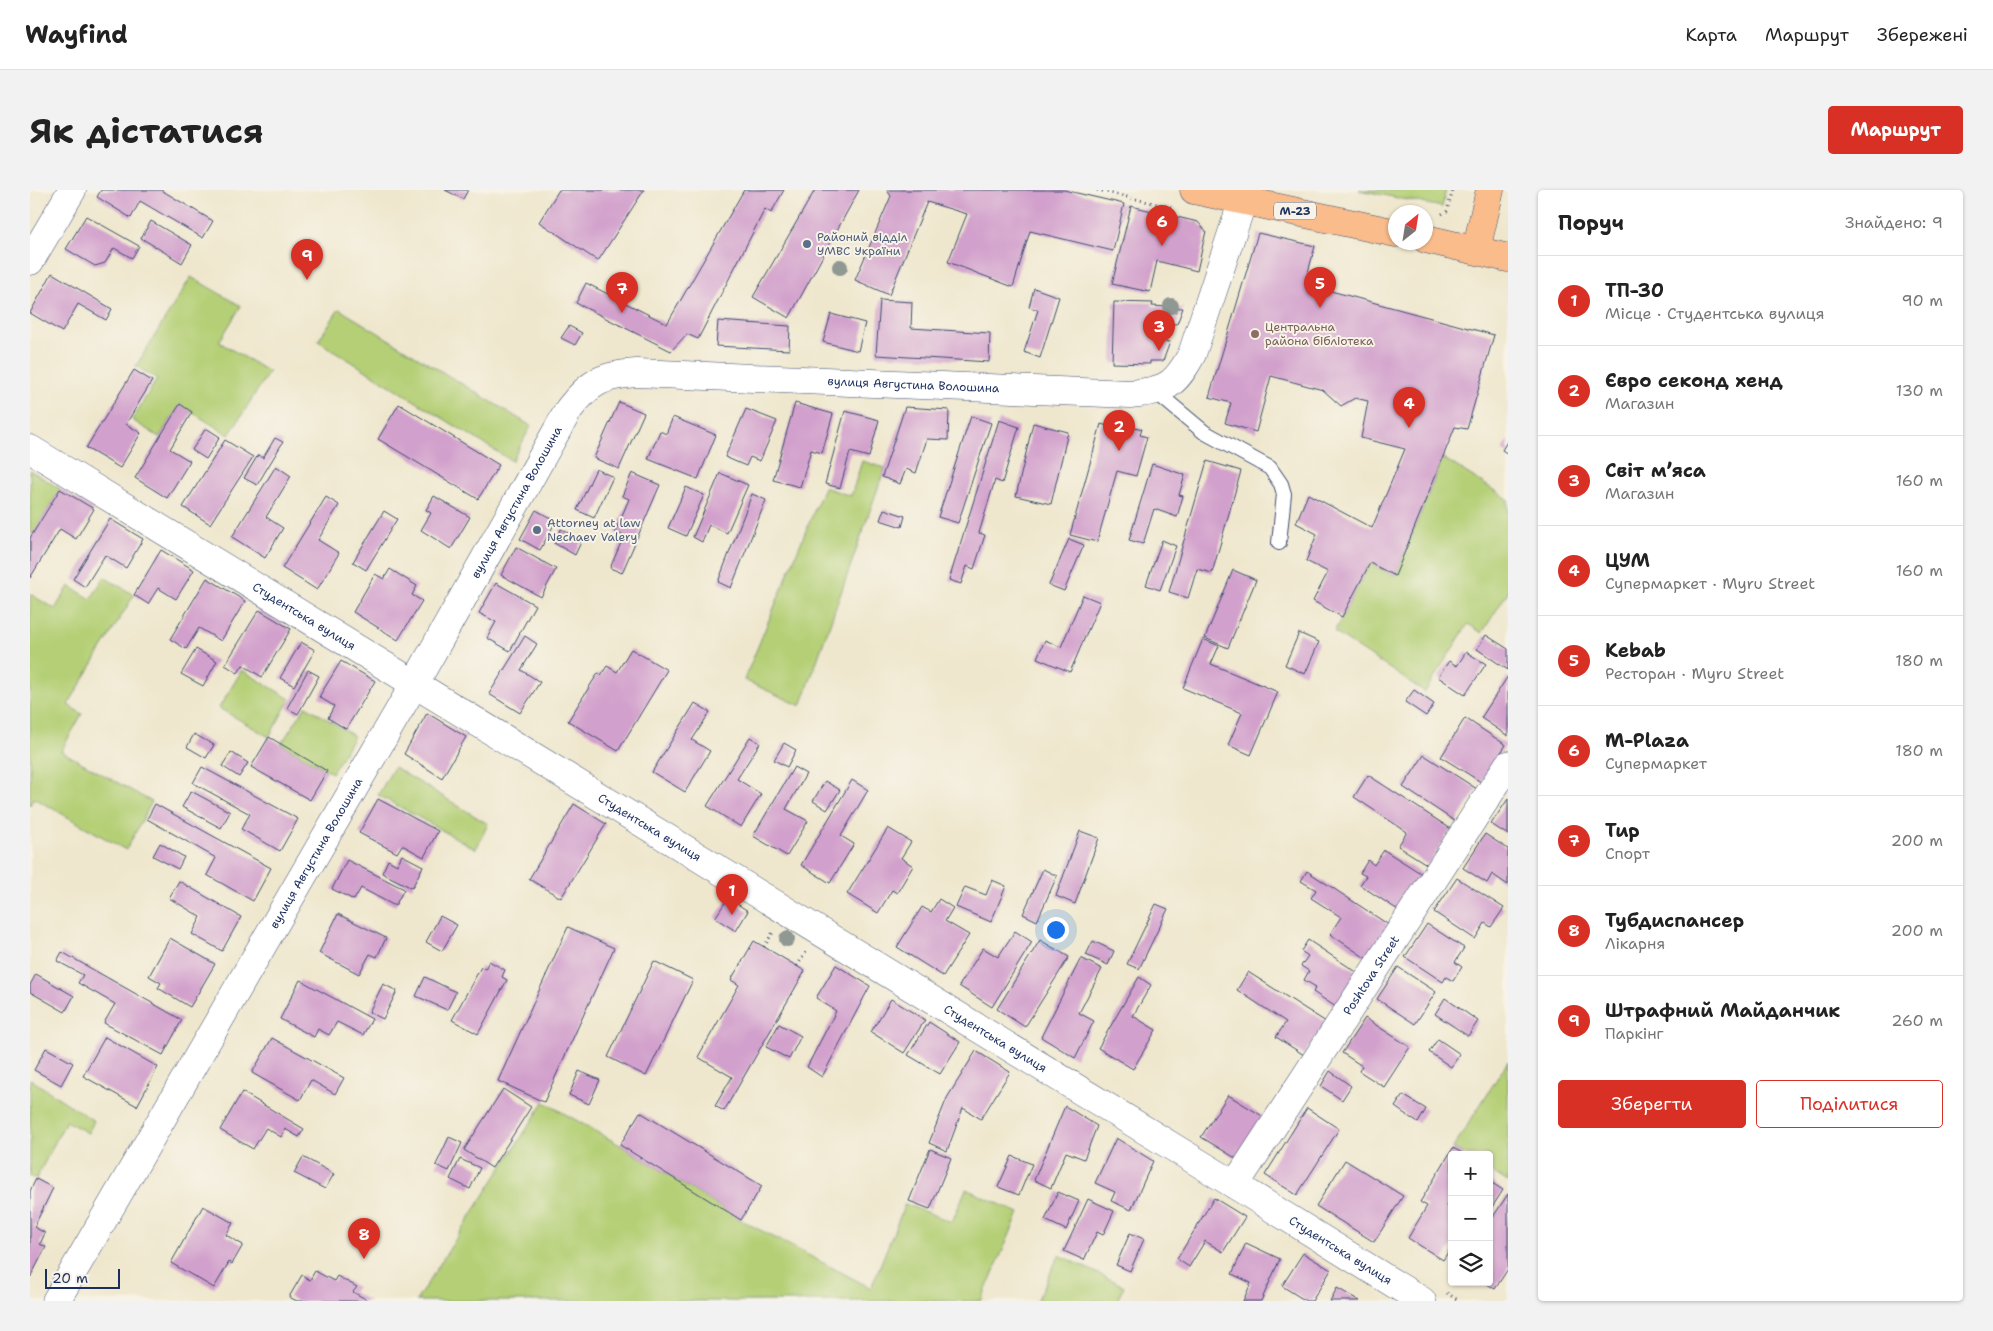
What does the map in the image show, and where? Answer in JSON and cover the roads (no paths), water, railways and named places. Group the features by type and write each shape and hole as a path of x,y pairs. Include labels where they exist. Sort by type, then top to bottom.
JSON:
{"highway":[{"name":"М-23","path":"1194,190 1388,231"},
{"path":"1476,250 1490,190"},
{"path":"1433,241 1508,258"}],"street":[{"path":"30,261 72,190"},
{"path":"1156,392 1172,382 1184,370 1192,354 1243,200"},
{"name":"вулиця Августина Волошина","path":"56,1301 415,683 569,409 591,384 620,374 637,373 1130,394 1156,392"},
{"name":"Студентська вулиця","path":"30,449 1422,1301"},
{"name":"Poshtova Street","path":"1235,1185 1508,765"}],"lane":[{"path":"1156,392 1204,432 1270,468 1278,477 1284,494 1279,543"}],"place":[{"name":"Районий відділ УМВС України","path":"807,244"},
{"name":"M-Plaza","path":"1162,246"},
{"name":"Штрафний Майданчик","path":"307,280"},
{"name":"Kebab","path":"1320,308"},
{"name":"Тир","path":"622,313"},
{"name":"Центральна района бібліотека","path":"1255,334"},
{"name":"Світ мʼяса","path":"1159,351"},
{"name":"ЦУМ","path":"1409,428"},
{"name":"Євро секонд хенд","path":"1119,451"},
{"name":"Attorney at law Nechaev Valery","path":"537,530"},
{"name":"ТП-30","path":"732,915"},
{"name":"Тубдиспансер","path":"364,1259"}]}
